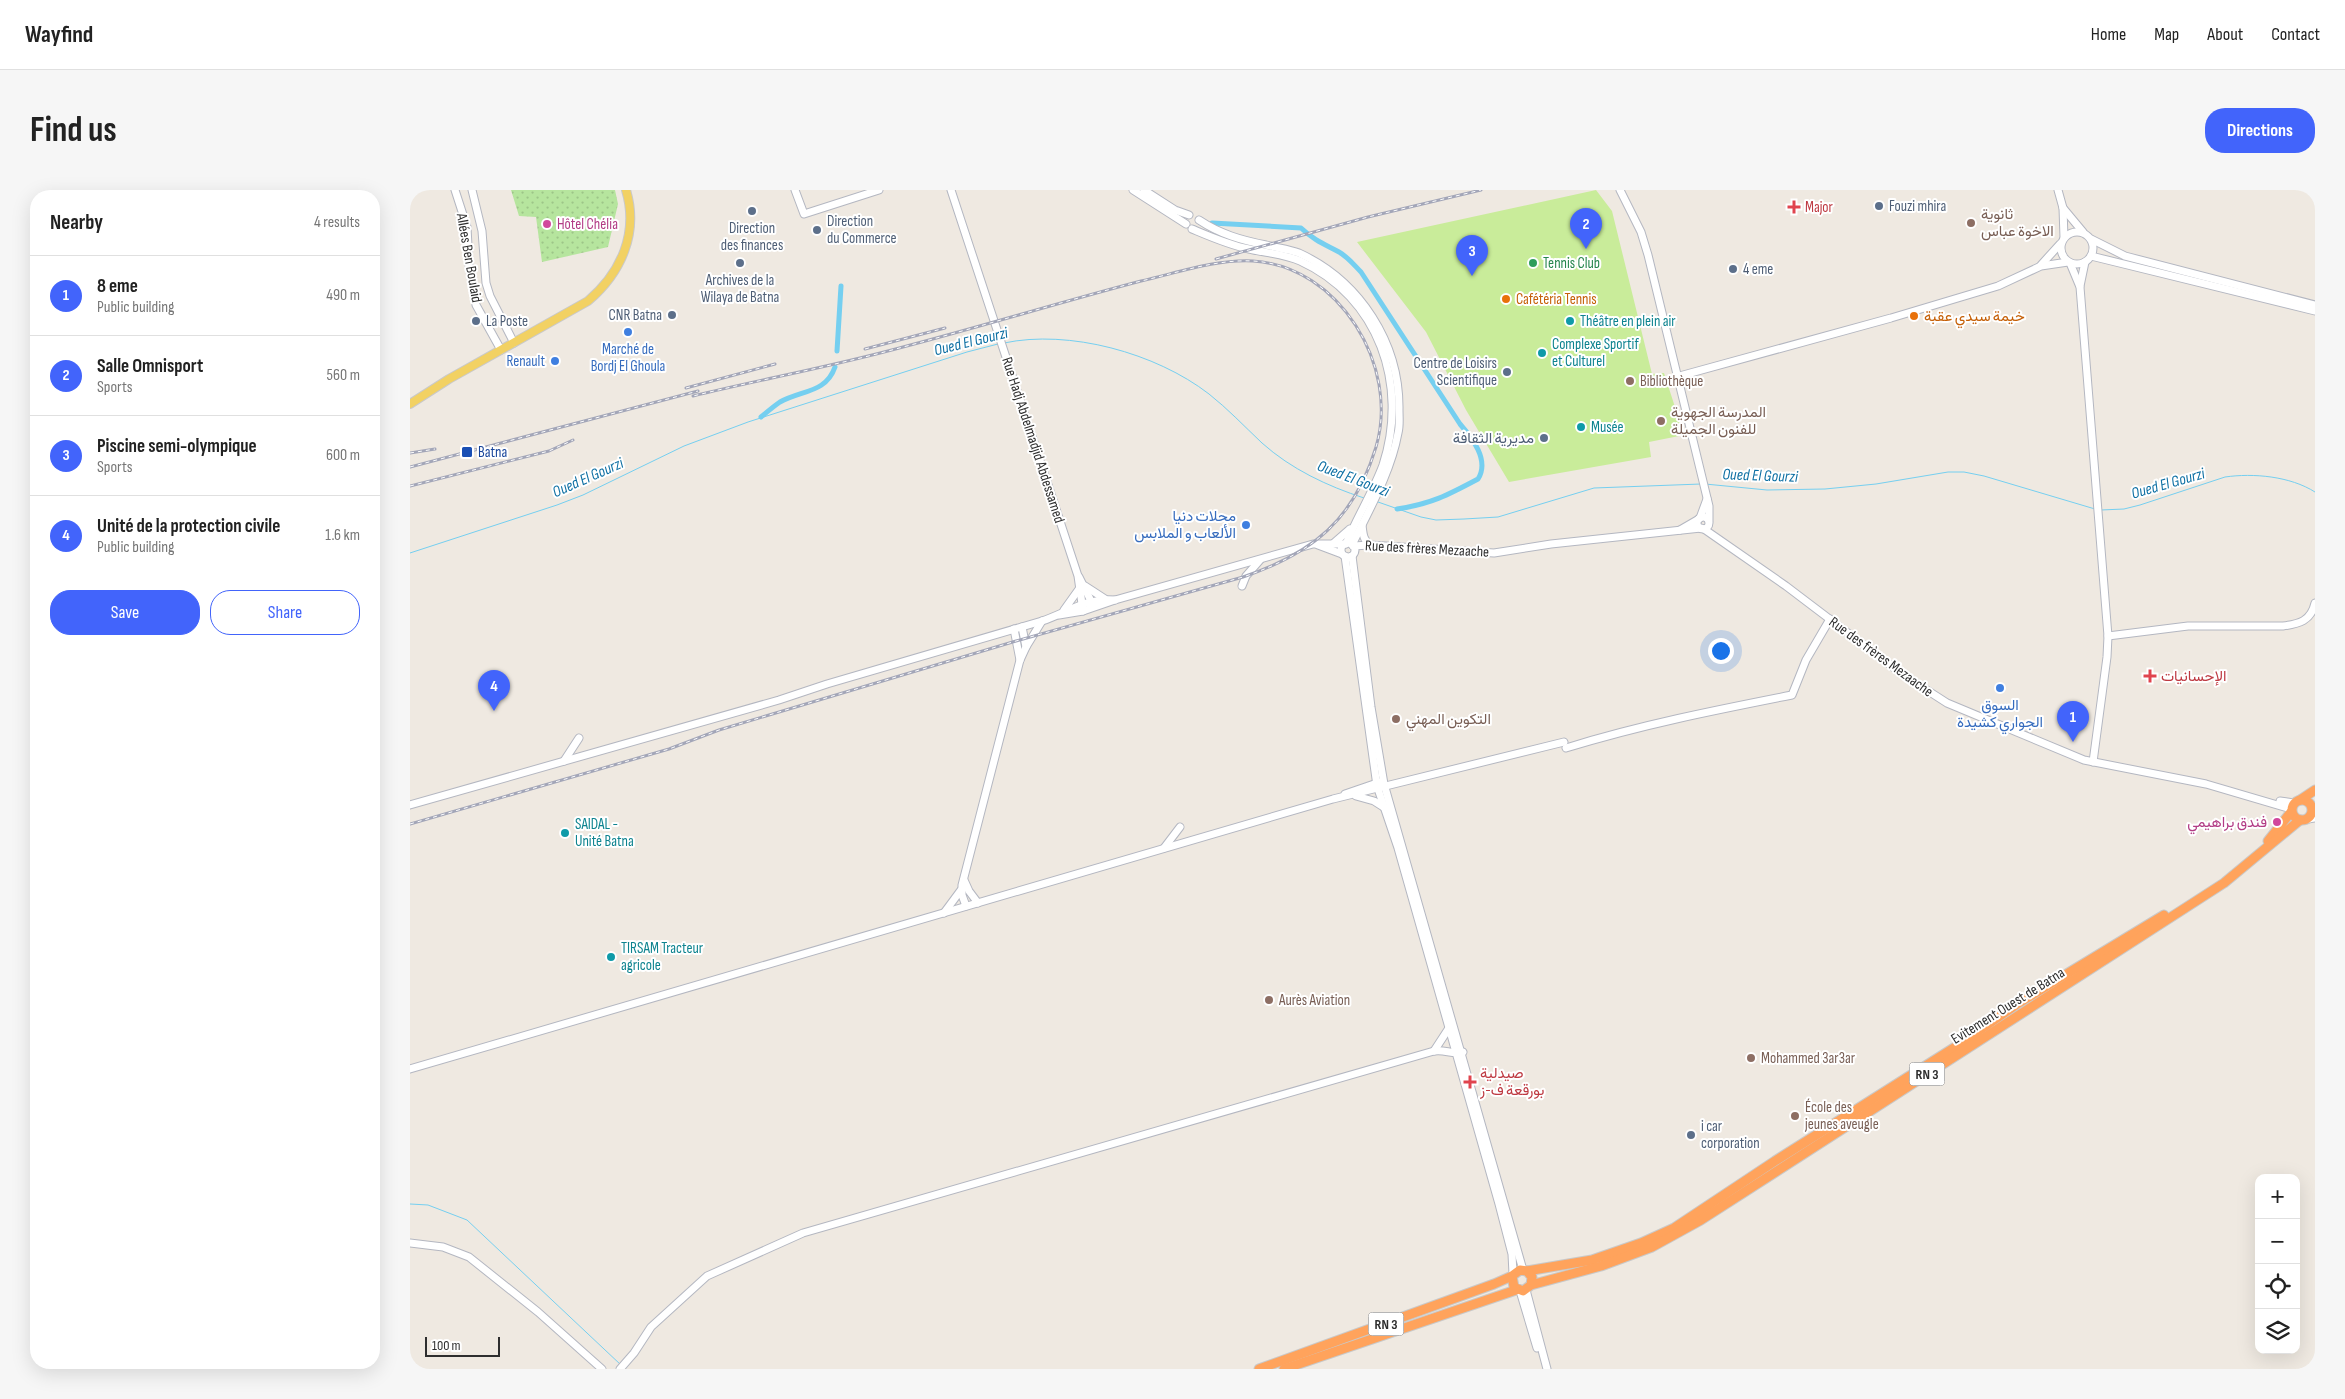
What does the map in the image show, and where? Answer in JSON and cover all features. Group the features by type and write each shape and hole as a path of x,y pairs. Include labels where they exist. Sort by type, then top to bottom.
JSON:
{"highway":[{"name":"Evitement Ouest de Batna","path":"1284,1369 1316,1353 1513,1275 1525,1271 1592,1260 1641,1243 1674,1228 1775,1161 1957,1046 2017,1004 2182,904 2273,837 2294,806 2315,790"},
{"path":"2306,800 2311,812 2294,818 2294,806 2306,800"},
{"name":"Evitement Ouest de Batna","path":"1259,1369 1601,1266 1652,1247 1701,1220 2224,883 2311,812"},
{"path":"1513,1275 1512,1284 1524,1289 1532,1277 1525,1271"}],"main road":[{"name":"Allées Ben Boulaid","path":"455,190 467,227 469,264 476,305 501,350"},
{"name":"Allées Ben Boulaid","path":"472,190 482,230 485,274 490,296 514,342"},
{"path":"410,404 514,342 546,327 588,301 610,279 623,256 629,238 629,206 626,190"},
{"path":"795,190 804,214 879,190"},
{"name":"Rue Hadj Abdelmadjid Abdessamed","path":"951,190 1082,587"},
{"path":"1133,190 1189,227 1226,244 1298,260 1334,281 1358,306 1384,353 1393,394 1392,432 1378,484"},
{"path":"1144,190 1175,210 1196,216 1199,220 1228,236 1287,249 1312,260 1350,288 1372,316 1390,351 1399,393 1399,432 1349,550 1385,808 1452,1038 1459,1053 1510,1241 1513,1275"},
{"path":"1620,190 1645,243 1676,377 1705,488 1707,498 1706,525"},
{"path":"2058,190 2063,208 2060,252 2069,263 2080,287"},
{"path":"2063,208 2091,239 2125,256 2315,305"},
{"path":"1189,215 1185,220 1189,227"},
{"path":"1189,227 1198,226 1199,220"},
{"path":"2041,266 2069,233 2083,232"},
{"path":"2091,239 2093,251 2085,262 2080,287 2108,636 2093,762"},
{"path":"2091,256 2315,311"},
{"path":"1676,377 1988,288 2041,266 2085,262"},
{"path":"1706,525 1706,518 1700,519 1707,498"},
{"name":"Rue des frères Mezaache","path":"1680,530 1700,519"},
{"path":"1334,543 1359,523"},
{"path":"1359,523 1363,534 1374,545"},
{"name":"Rue des frères Mezaache","path":"1093,605 1315,544 1334,543 1349,550 1374,545 1494,553 1551,544 1680,530 1706,525 1723,540 1902,674 1947,703 2071,755 2093,762 2206,784 2294,806"},
{"path":"1315,544 1349,550"},
{"path":"1242,586 1246,576 1262,559"},
{"path":"1082,587 1105,599 1116,600"},
{"path":"1082,587 1093,605"},
{"path":"1082,587 1083,608"},
{"path":"1061,613 1082,587"},
{"path":"410,805 779,700 827,684 1042,621 1061,613 1093,605 1105,599"},
{"path":"2108,636 2188,626 2283,626 2296,624 2312,614 2315,603"},
{"path":"410,1069 1381,785 1792,695 1806,660 1830,619"},
{"path":"944,913 961,890 1020,660 1042,621"},
{"path":"1018,628 1026,647"},
{"path":"1018,628 1020,660"},
{"path":"564,761 579,738"},
{"path":"1334,799 1353,795 1381,785"},
{"path":"1381,785 1525,1271"},
{"path":"1353,795 1366,798 1385,808"},
{"path":"1164,848 1180,827"},
{"path":"964,880 978,903"},
{"path":"961,890 966,906"},
{"path":"1434,1051 1449,1028"},
{"path":"1442,1049 1452,1038"},
{"path":"620,1369 650,1327 707,1276 803,1233 1434,1051 1442,1049 1459,1053"},
{"path":"410,1243 443,1247 469,1257 530,1306 602,1369"},
{"path":"1524,1289 1543,1369"},
{"path":"1524,1289 1547,1369"}],"green space":[{"path":"511,190 615,190 618,204 608,247 542,262 536,217 519,216"},
{"name":"Complexe Sportif et Culturel","path":"1596,190 1612,211 1652,374 1664,373 1684,435 1649,442 1651,457 1509,482 1466,410 1426,332 1357,242"}],"waterway":[{"path":"1212,223 1301,228 1315,239 1345,256 1361,272 1460,424 1470,436 1481,457 1481,472 1478,479 1439,498 1397,509"},
{"path":"837,351 841,286"},
{"name":"Oued El Gourzi","path":"1004,343 1029,339 1083,342 1138,356 1164,367 1188,379 1209,394 1262,443 1297,469 1323,482 1364,498"},
{"name":"Oued El Gourzi","path":"410,553 583,495 684,446 748,422 967,352 998,344"},
{"path":"761,417 780,402 812,390 826,382 835,367"},
{"name":"Oued El Gourzi","path":"1705,484 1767,490 1825,489 1876,484 1948,472 1964,472 1984,476 2095,509"},
{"name":"Oued El Gourzi","path":"2101,510 2124,509 2225,477 2247,475 2283,479 2315,492"},
{"name":"Oued El Gourzi","path":"1378,502 1421,517 1436,520 1464,519 1498,517 1594,488 1701,484"},
{"path":"410,1204 428,1205 467,1220 621,1365"}],"railway":[{"path":"1216,259 1368,217 1481,190"},
{"path":"410,824 669,749 719,730 1016,641 1243,577 1268,568 1310,545 1343,514 1356,495 1367,473 1376,447 1381,416 1379,384 1370,354 1356,326 1336,301 1312,281 1284,267 1253,261 1211,264 1111,289 877,354 693,396"},
{"path":"865,349 945,328"},
{"path":"686,388 775,364"},
{"path":"410,467 698,391"},
{"path":"410,486 549,451 573,440"},
{"path":"410,453 435,449"}],"place":[{"name":"Fouzi mhira","path":"1879,206"},
{"name":"Major","path":"1794,207"},
{"name":"Direction des finances","path":"752,211"},
{"name":"ثانوية الاخوة عباس","path":"1971,223"},
{"name":"Hôtel Chélia","path":"547,224"},
{"name":"Direction du Commerce","path":"817,230"},
{"name":"Salle Omnisport","path":"1586,249"},
{"name":"Archives de la Wilaya de Batna","path":"740,263"},
{"name":"Tennis Club","path":"1533,263"},
{"name":"4 eme","path":"1733,269"},
{"name":"Piscine semi-olympique","path":"1472,276"},
{"name":"Cafétéria Tennis","path":"1506,299"},
{"name":"CNR Batna","path":"672,315"},
{"name":"خيمة سيدي عقبة","path":"1914,316"},
{"name":"La Poste","path":"476,321"},
{"name":"Théâtre en plein air","path":"1570,321"},
{"name":"Marché de Bordj El Ghoula","path":"628,332"},
{"name":"Complexe Sportif et Culturel","path":"1542,353"},
{"name":"Renault","path":"555,361"},
{"name":"Centre de Loisirs Scientifique","path":"1507,372"},
{"name":"Bibliothèque","path":"1630,381"},
{"name":"المدرسة الجهوية للفنون الجميلة","path":"1661,421"},
{"name":"Musée","path":"1581,427"},
{"name":"مديرية الثقافة","path":"1544,438"},
{"name":"Batna","path":"467,452"},
{"name":"محلات دنيا الألعاب و الملابس","path":"1246,525"},
{"name":"الإحسانيات","path":"2150,676"},
{"name":"السوق الجواري كشيدة","path":"2000,688"},
{"name":"Unité de la protection civile","path":"494,711"},
{"name":"التكوين المهني","path":"1396,719"},
{"name":"8 eme","path":"2073,742"},
{"name":"فندق براهيمي","path":"2277,822"},
{"name":"SAIDAL - Unité Batna","path":"565,833"},
{"name":"TIRSAM Tracteur agricole","path":"611,957"},
{"name":"Aurès Aviation","path":"1269,1000"},
{"name":"Mohammed 3ar3ar","path":"1751,1058"},
{"name":"صيدلية بورقعة ف-ز","path":"1470,1082"},
{"name":"École des jeunes aveugle","path":"1795,1116"},
{"name":"i car corporation","path":"1691,1135"}]}
